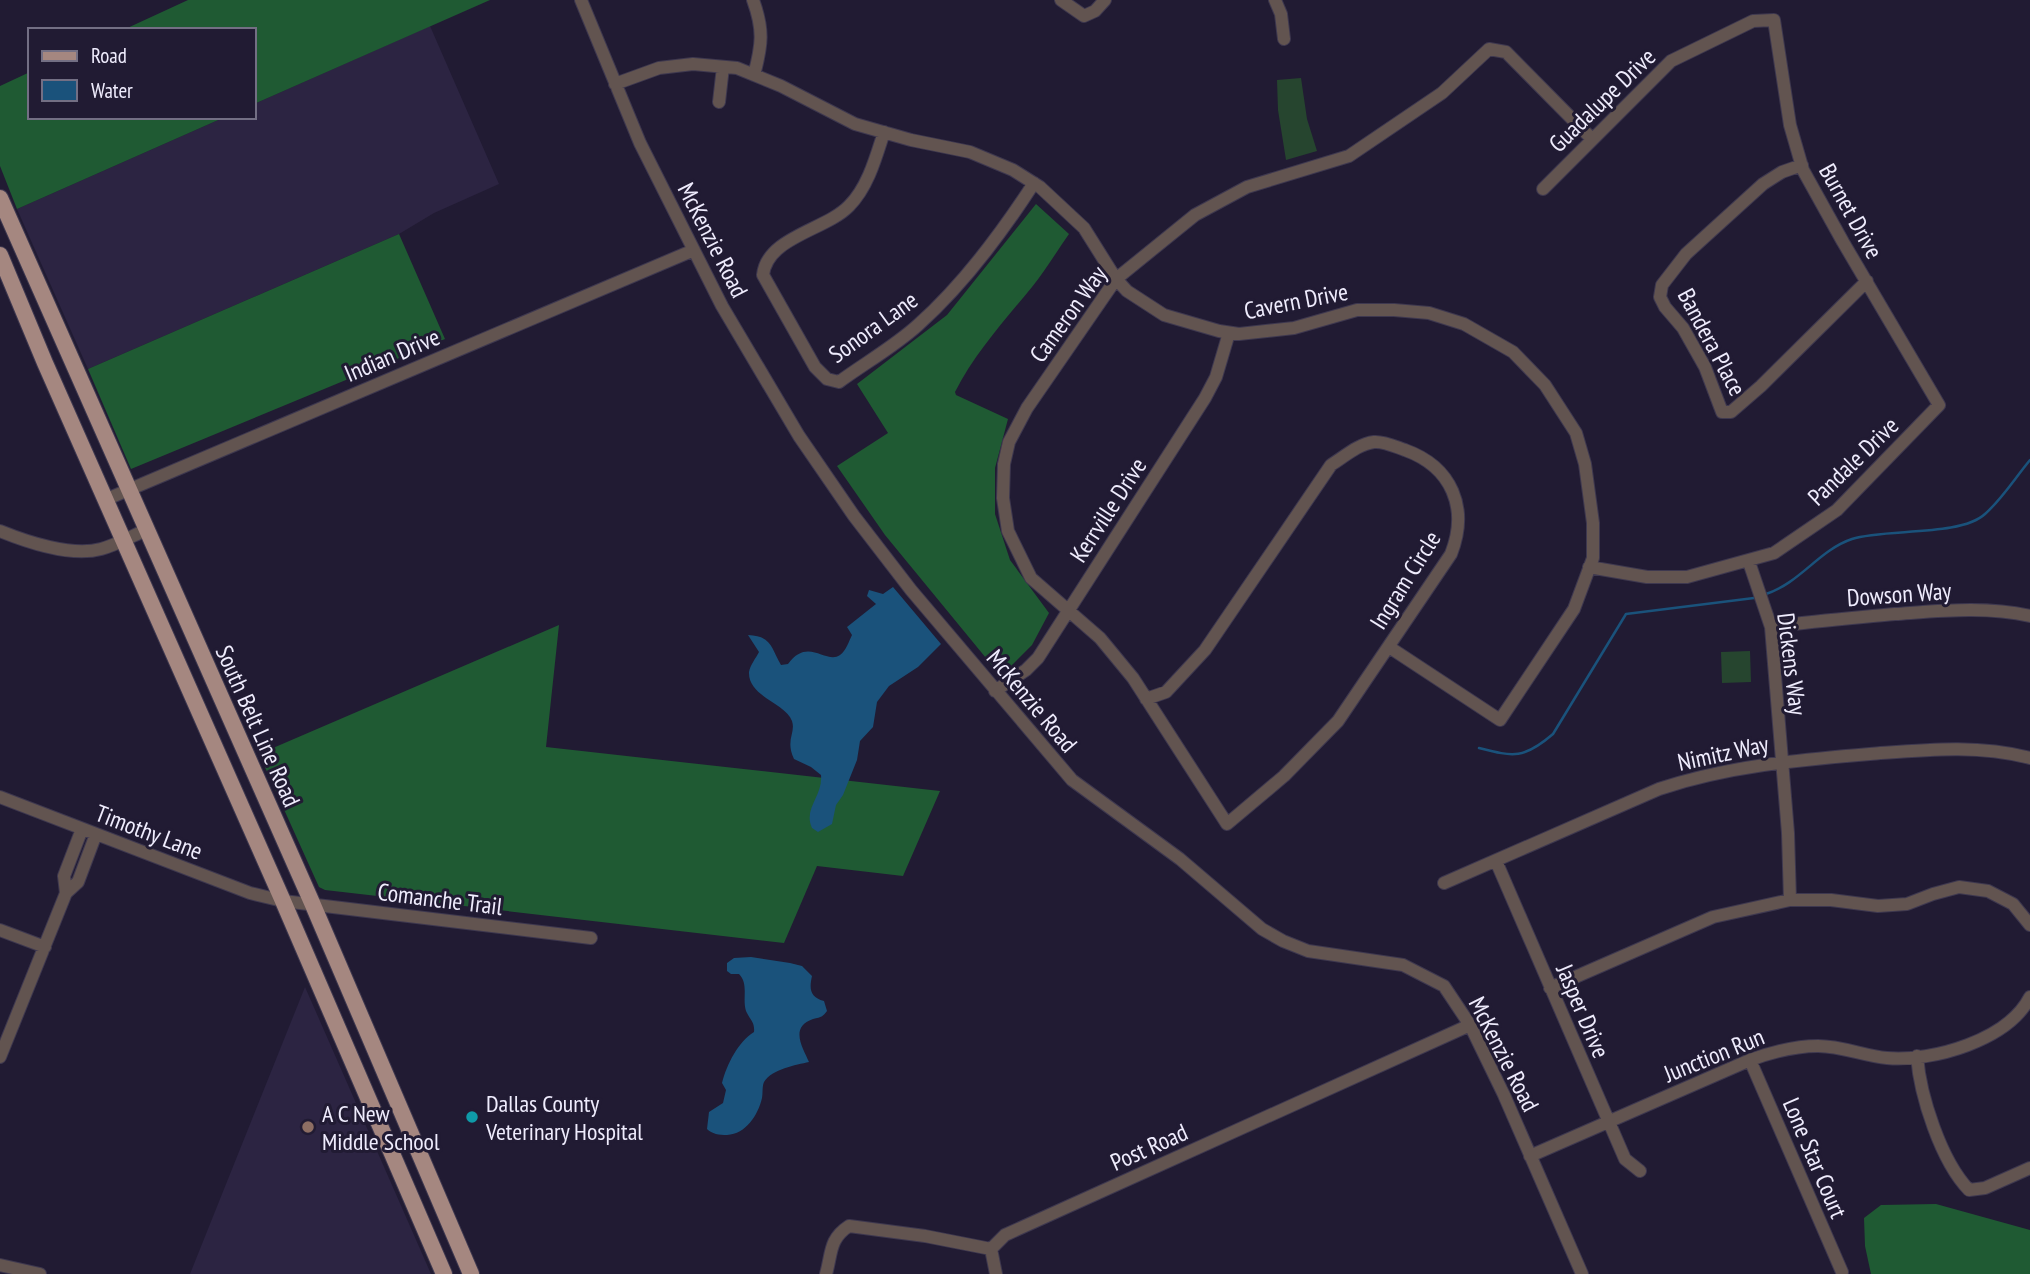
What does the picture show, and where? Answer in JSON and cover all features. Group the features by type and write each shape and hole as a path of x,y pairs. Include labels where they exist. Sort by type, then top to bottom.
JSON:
{"main road":[{"name":"South Belt Line Road","path":"0,198 313,905 471,1274"},
{"name":"South Belt Line Road","path":"0,255 284,901 444,1274"},
{"path":"19,300 41,291"}],"street":[{"name":"McKenzie Road","path":"581,0 640,143 750,356 814,459 903,580 1072,780 1180,859 1262,929 1308,951 1403,965 1444,986 1470,1026 1582,1274"},
{"path":"753,0 761,22 762,36 754,75"},
{"path":"1061,0 1084,16 1095,11 1105,0"},
{"path":"1275,0 1281,15 1284,39"},
{"name":"Guadalupe Drive","path":"1543,189 1671,61 1753,21 1774,20"},
{"name":"Burnet Drive","path":"1774,20 1790,125 1802,165 1939,405"},
{"name":"Cameron Way","path":"1227,824 1133,678 1100,638 1031,578 1008,531 1003,498 1004,464 1009,442 1027,408 1116,279 1195,215 1247,187 1349,156 1442,93 1489,49 1506,52 1592,139"},
{"name":"Cavern Drive","path":"615,84 659,68 693,64 737,68 855,124 970,152 1013,170 1034,183 1084,228 1116,279 1127,291 1164,315 1239,334 1294,328 1357,310 1429,313 1464,324 1513,352 1545,384 1576,433 1586,464 1593,523 1592,558 1574,609 1500,719 1389,647"},
{"path":"719,102 723,67"},
{"name":"Sonora Lane","path":"884,132 873,166 849,207 782,246 772,254 764,268 763,275 769,286 815,367 827,379 839,382 918,326 971,270 1006,227 1034,183"},
{"name":"Bandera Place","path":"1802,165 1782,172 1763,184 1686,254 1662,285 1660,298 1684,328 1705,367 1722,412 1731,412 1760,386 1867,281"},
{"name":"Indian Drive","path":"107,499 694,250"},
{"name":"Kerrville Drive","path":"995,691 1026,670 1038,658 1205,398 1216,377 1229,333"},
{"name":"Pandale Drive","path":"1589,567 1647,577 1687,577 1774,554 1837,510 1939,405"},
{"name":"Ingram Circle","path":"1146,699 1166,692 1205,650 1331,466 1355,449 1374,442 1410,452 1435,468 1450,482 1457,506 1458,531 1451,554 1338,720 1284,776 1227,824"},
{"path":"0,531 23,540 71,550 100,550 146,530"},
{"name":"Dickens Way","path":"1749,562 1771,627 1790,900"},
{"name":"Dowson Way","path":"1771,627 1934,611 1983,610 2030,616"},
{"name":"Nimitz Way","path":"1444,883 1659,789 1695,777 1782,761 1952,748 2004,751 2030,758"},
{"name":"Timothy Lane","path":"0,797 250,893 284,901"},
{"path":"66,893 64,876 82,829"},
{"path":"0,1057 66,893 78,882 96,834"},
{"name":"Jasper Drive","path":"1496,861 1625,1159 1640,1171"},
{"path":"1550,988 1713,917 1790,900 1831,900 1878,906 1907,904 1959,887 1988,891 2012,904 2030,925"},
{"name":"Comanche Trail","path":"284,901 591,938"},
{"path":"0,930 45,947"},
{"name":"Junction Run","path":"1531,1156 1750,1060 1782,1049 1820,1046 1888,1058 1917,1056 1969,1045 2003,1028 2024,1009 2030,998"},
{"name":"Post Road","path":"991,1249 1005,1236 1470,1026"},
{"path":"1917,1056 1926,1106 1957,1177 1969,1190 1985,1188 2030,1168"},
{"name":"Lone Star Court","path":"1750,1060 1842,1272"},
{"path":"826,1274 833,1242 839,1233 849,1226 925,1236 991,1249 996,1274"},
{"path":"0,1265 40,1274"}],"shaded area":[{"path":"430,26 499,184 434,213 399,234 88,369 17,209 220,119 256,119 256,103"},
{"name":"A C New Middle School","path":"305,987 431,1274 190,1274"}],"green space":[{"path":"188,0 490,0 256,103 256,28 127,28"},
{"path":"28,73 28,119 220,119 17,209 0,166 0,86"},
{"path":"1301,78 1307,119 1317,151 1286,160 1278,110 1277,80"},
{"path":"1036,204 1069,234 1037,281 981,351 955,392 956,395 1008,419 995,468 995,514 1010,560 1049,613 1032,645 1007,670 995,669 885,535 837,466 888,433 857,384 947,315"},
{"path":"399,234 445,339 131,469 88,369"},
{"path":"559,625 546,747 940,791 903,876 817,866 784,943 325,890 319,887 259,754"},
{"path":"1750,651 1751,682 1722,683 1721,652"},
{"path":"1936,1204 2030,1230 2030,1274 1871,1274 1865,1246 1864,1218 1881,1205"}],"water":[{"path":"893,587 941,644 918,667 889,686 877,702 873,727 860,741 857,760 843,795 836,805 832,824 818,832 812,828 810,814 821,783 821,775 794,759 790,747 792,721 783,709 761,694 750,681 749,672 759,652 748,635 766,640 781,665 788,664 803,652 835,657 844,651 852,635 847,627 876,604 867,596 869,590 883,594"},
{"path":"751,957 802,966 812,976 812,992 824,1001 827,1011 801,1027 801,1044 809,1062 773,1074 763,1084 760,1104 750,1122 734,1134 718,1134 707,1129 709,1112 723,1103 726,1090 722,1083 727,1068 738,1048 754,1032 745,1006 744,982 739,974 727,971 727,963 734,958"}],"waterway":[{"path":"1766,594 1789,582 1829,551 1852,539 1940,529 1973,521 1997,502 2030,460"},
{"path":"1479,748 1518,754 1534,748 1553,734 1626,614 1754,598"}],"place":[{"name":"Dallas County Veterinary Hospital","path":"472,1117"},
{"name":"A C New Middle School","path":"308,1127"}]}
